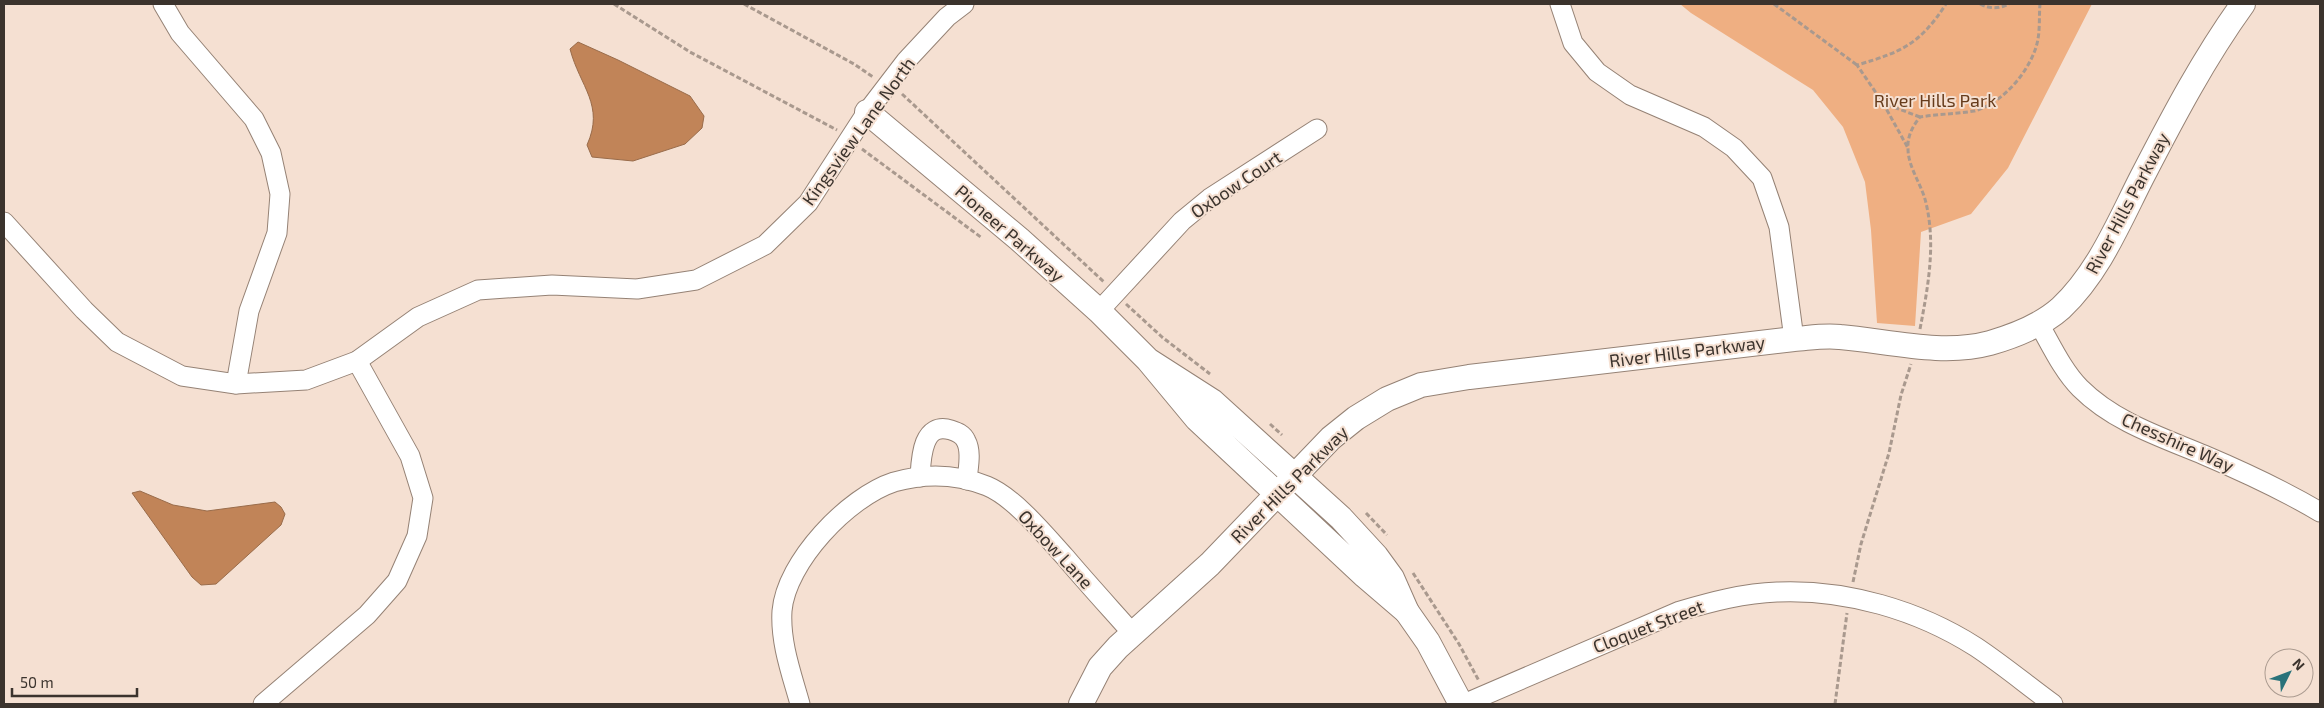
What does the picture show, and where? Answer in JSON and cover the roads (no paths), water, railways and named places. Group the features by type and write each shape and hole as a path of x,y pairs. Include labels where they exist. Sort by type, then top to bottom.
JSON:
{"street":[{"path":"163,4 180,33 254,119 271,153 280,194 277,233 249,312 236,384"},
{"name":"Kingsview Lane North","path":"4,222 84,310 117,342 182,376 236,384 306,380 357,361 418,317 478,290 552,285 637,289 696,280 765,245 808,203 867,112 906,61 947,17 964,4"},
{"path":"1560,4 1573,43 1597,72 1630,95 1704,126 1734,148 1762,178 1779,227 1794,339"},
{"name":"River Hills Parkway","path":"1081,704 1100,667 1133,634 1210,564 1331,438 1356,418 1387,399 1421,385 1479,376 1794,339 1837,336 1953,348 1990,343 2039,324 2060,309 2083,284 2103,253 2180,104 2206,59 2243,4"},
{"name":"Pioneer Parkway","path":"867,112 1031,250 1099,311 1148,360 1197,419 1370,581 1407,612"},
{"name":"Oxbow Court","path":"1099,311 1182,221 1210,198 1318,129"},
{"name":"Chesshire Way","path":"2039,324 2060,361 2080,388 2106,409 2135,427 2257,478 2290,494 2320,512"},
{"name":"Pioneer Parkway","path":"1148,360 1212,402 1296,475 1362,539 1392,578 1407,612 1428,642 1462,704"},
{"path":"262,704 367,615 397,581 418,536 422,498 410,456 357,361"},
{"path":"920,477 921,450 926,438 936,430 947,428 959,432 967,441 970,453 967,480"},
{"name":"Oxbow Lane","path":"800,704 783,630 782,611 792,575 802,557 818,537 867,496 892,483 920,477 945,476 989,487 1032,520 1133,634"},
{"name":"Cloquet Street","path":"1462,704 1680,611 1720,600 1776,592 1840,596 1878,604 1916,616 1976,647 2053,704"}],"park label":[{"name":"River Hills Park","path":"1935,100"}]}
